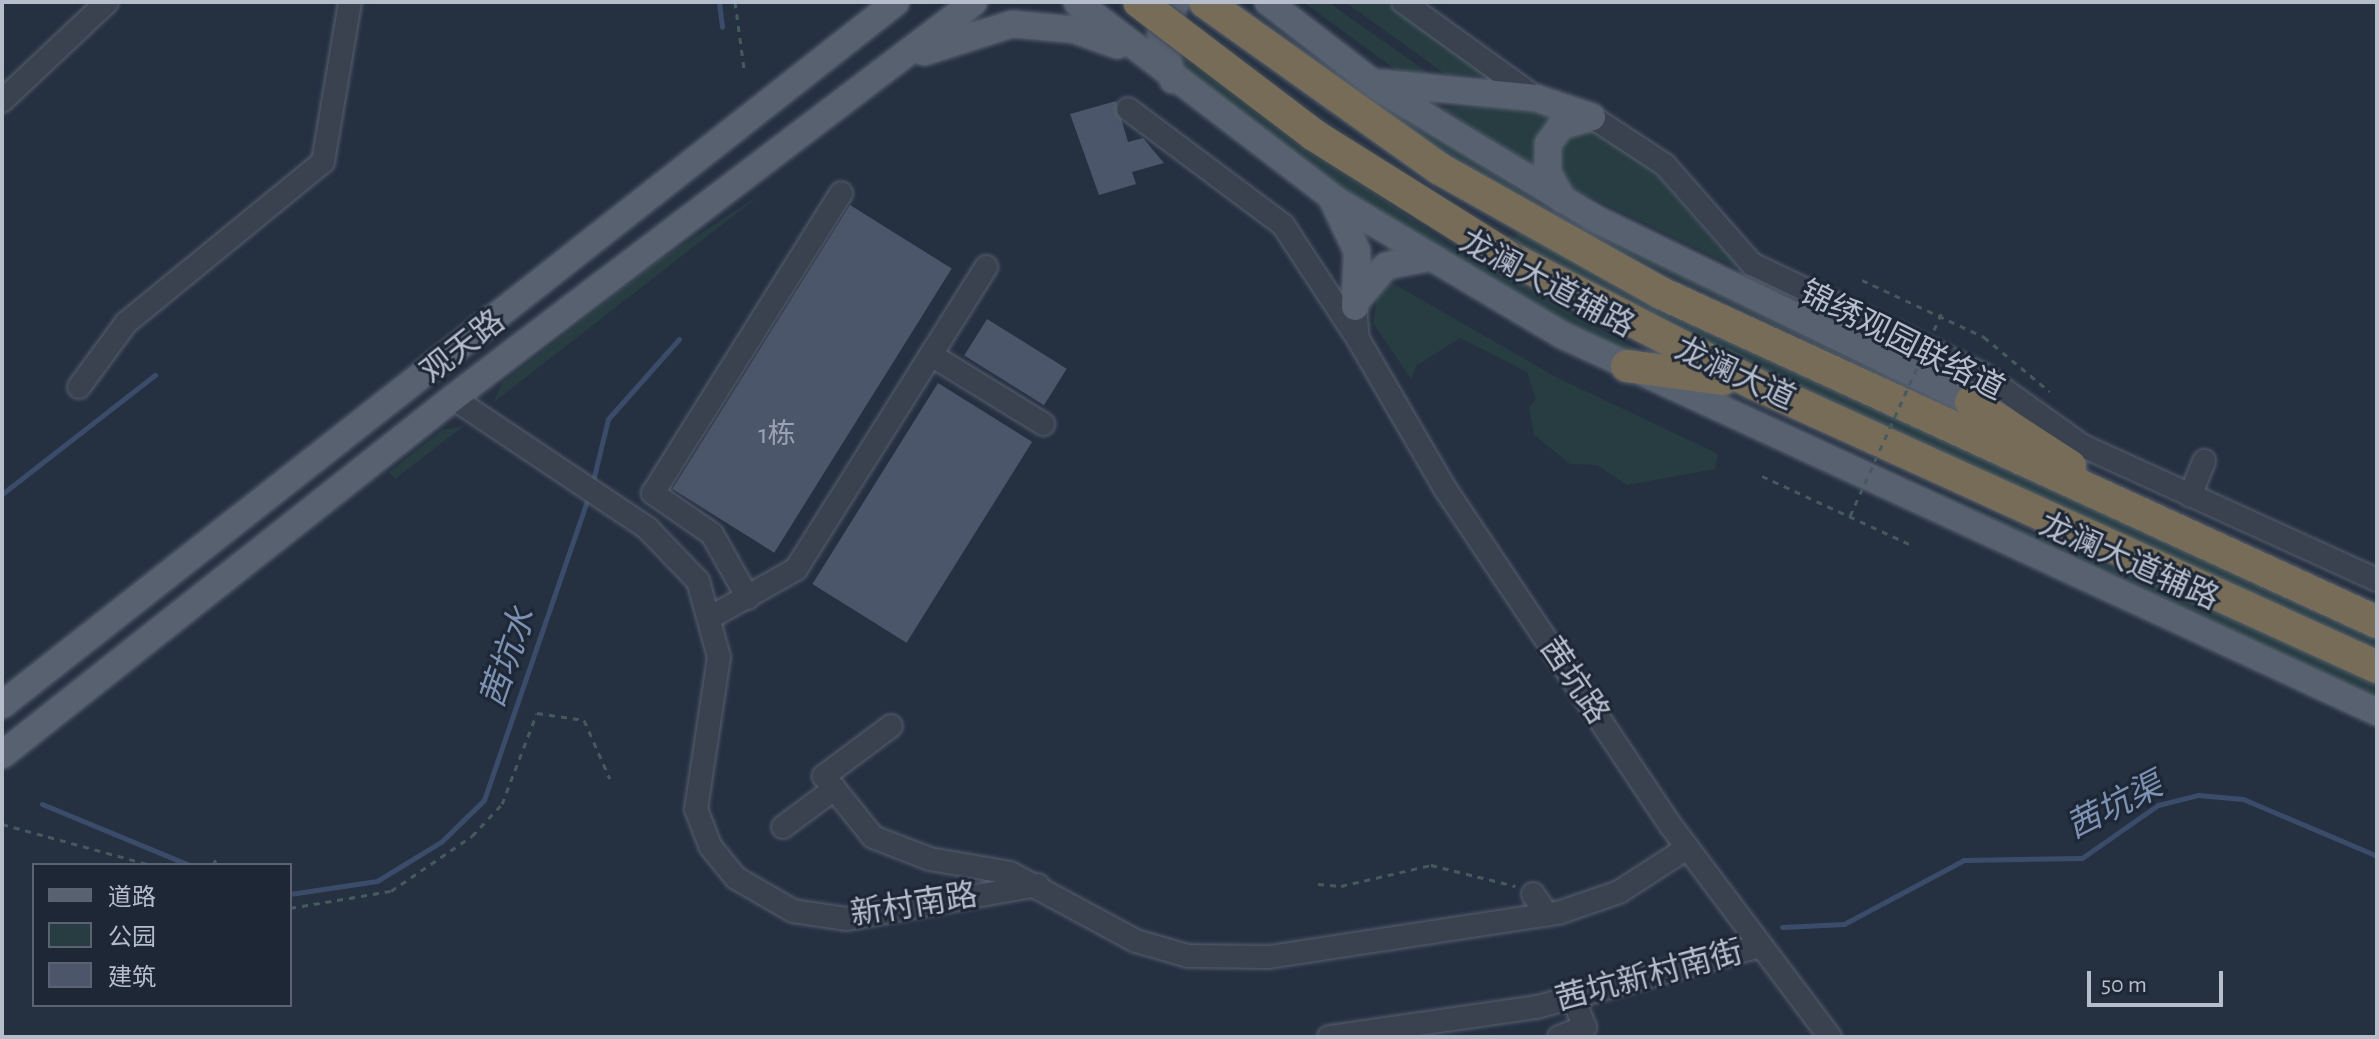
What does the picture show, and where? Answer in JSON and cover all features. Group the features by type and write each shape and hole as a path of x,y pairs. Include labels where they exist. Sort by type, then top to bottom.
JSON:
{"highway":[{"name":"龙澜大道","path":"1139,2 1314,135 1505,255 1753,383 2377,667"},
{"name":"龙澜大道","path":"1205,2 1369,124 1525,219 1661,293 2377,622"},
{"path":"1627,366 1753,383"},
{"path":"1971,402 2134,512"}],"main road":[{"path":"853,35 883,2"},
{"name":"观天路","path":"2,705 896,2"},
{"name":"观天路","path":"2,755 453,398 974,2"},
{"name":"龙澜大道辅路","path":"1077,2 1176,84 1319,188 1428,258 1627,366 2377,712"},
{"path":"1176,2 1161,48 1176,84"},
{"path":"1268,2 1370,80 1563,200 1692,270 1971,402"},
{"path":"871,79 947,42 1012,24 1075,30 1145,59"},
{"path":"1370,80 1536,98 1592,117"},
{"path":"1563,200 1548,173 1548,144 1561,126 1592,117"},
{"path":"1319,188 1353,237 1355,307"},
{"path":"1355,307 1386,266 1428,258"}],"street":[{"path":"2,101 107,2"},
{"path":"79,387 126,323 323,162 350,2"},
{"path":"1403,2 1536,98"},
{"path":"1128,109 1283,225 1358,339"},
{"name":"锦绣观园联络道","path":"1592,117 1665,165 1752,264 1970,368 2083,446 2377,580"},
{"path":"748,598 712,534 653,493 841,193"},
{"path":"713,616 796,569 986,267"},
{"name":"茜坑路","path":"1355,307 1358,339 1446,490 1687,848 1830,1037"},
{"path":"931,355 1043,424"},
{"name":"新村南路","path":"453,398 629,517 679,555 713,616 718,678 697,767 696,809 710,846 753,892 793,911 847,919 1039,884"},
{"path":"2190,496 2204,461"},
{"path":"891,726 824,776 864,829 889,845 1039,884 1136,941 1210,958 1269,957 1547,915 1619,892 1687,848"},
{"path":"783,827 834,789"},
{"path":"1533,894 1547,915"},
{"name":"茜坑新村南街","path":"1329,1037 1537,1007 1760,946"},
{"path":"1559,1037 1585,1027 1573,999"}],"path":[{"path":"735,2 744,69"},
{"path":"1862,280 1941,314 2008,353 2049,391"},
{"path":"1850,516 1941,314"},
{"path":"1762,476 1909,544"},
{"path":"292,908 391,891 472,836 502,804 537,713 584,720 610,779"},
{"path":"2,824 144,863"},
{"path":"1318,884 1341,886 1440,865 1533,894"}],"green space":[{"path":"1230,2 1550,210 1997,432 1564,224 1411,130"},
{"path":"1303,2 1328,2 1444,84 1396,70"},
{"path":"1345,2 1385,2 1490,76 1445,74"},
{"path":"1168,47 1452,247 1673,369 1576,332 1406,235 1186,70"},
{"path":"1518,106 1564,114 1543,171 1441,108"},
{"path":"1587,127 1642,157 1717,245 1766,282 1568,186 1556,153 1567,134"},
{"path":"760,195 493,403 502,383 664,257"},
{"path":"1518,232 1762,358 2377,639 2377,650 1697,340 1512,242"},
{"path":"1394,284 1556,377 1718,454 1715,469 1627,485 1597,465 1570,464 1534,435 1529,408 1536,399 1527,372 1460,338 1416,366 1411,379 1373,323 1379,285"},
{"path":"464,426 395,479 389,472 442,430"},
{"path":"1838,449 2315,656 2377,686 2377,702"}],"building":[{"path":"1116,101 1128,142 1143,138 1164,163 1132,172 1136,184 1099,195 1070,114"},
{"path":"850,205 952,269 774,553 672,489"},
{"path":"987,319 1067,369 1044,405 964,355"},
{"path":"938,383 1032,442 907,643 812,584"}],"waterway":[{"name":"茜坑水","path":"719,2 722,27"},
{"name":"茜坑水","path":"592,485 608,419 679,339"},
{"path":"2,494 155,375"},
{"name":"茜坑水","path":"292,894 377,881 441,842 484,800 589,495"},
{"name":"茜坑渠","path":"1782,927 1844,924 1964,860 2082,858 2158,805 2198,795 2243,799 2377,856"},
{"name":"茜坑水","path":"42,804 184,863"}]}
